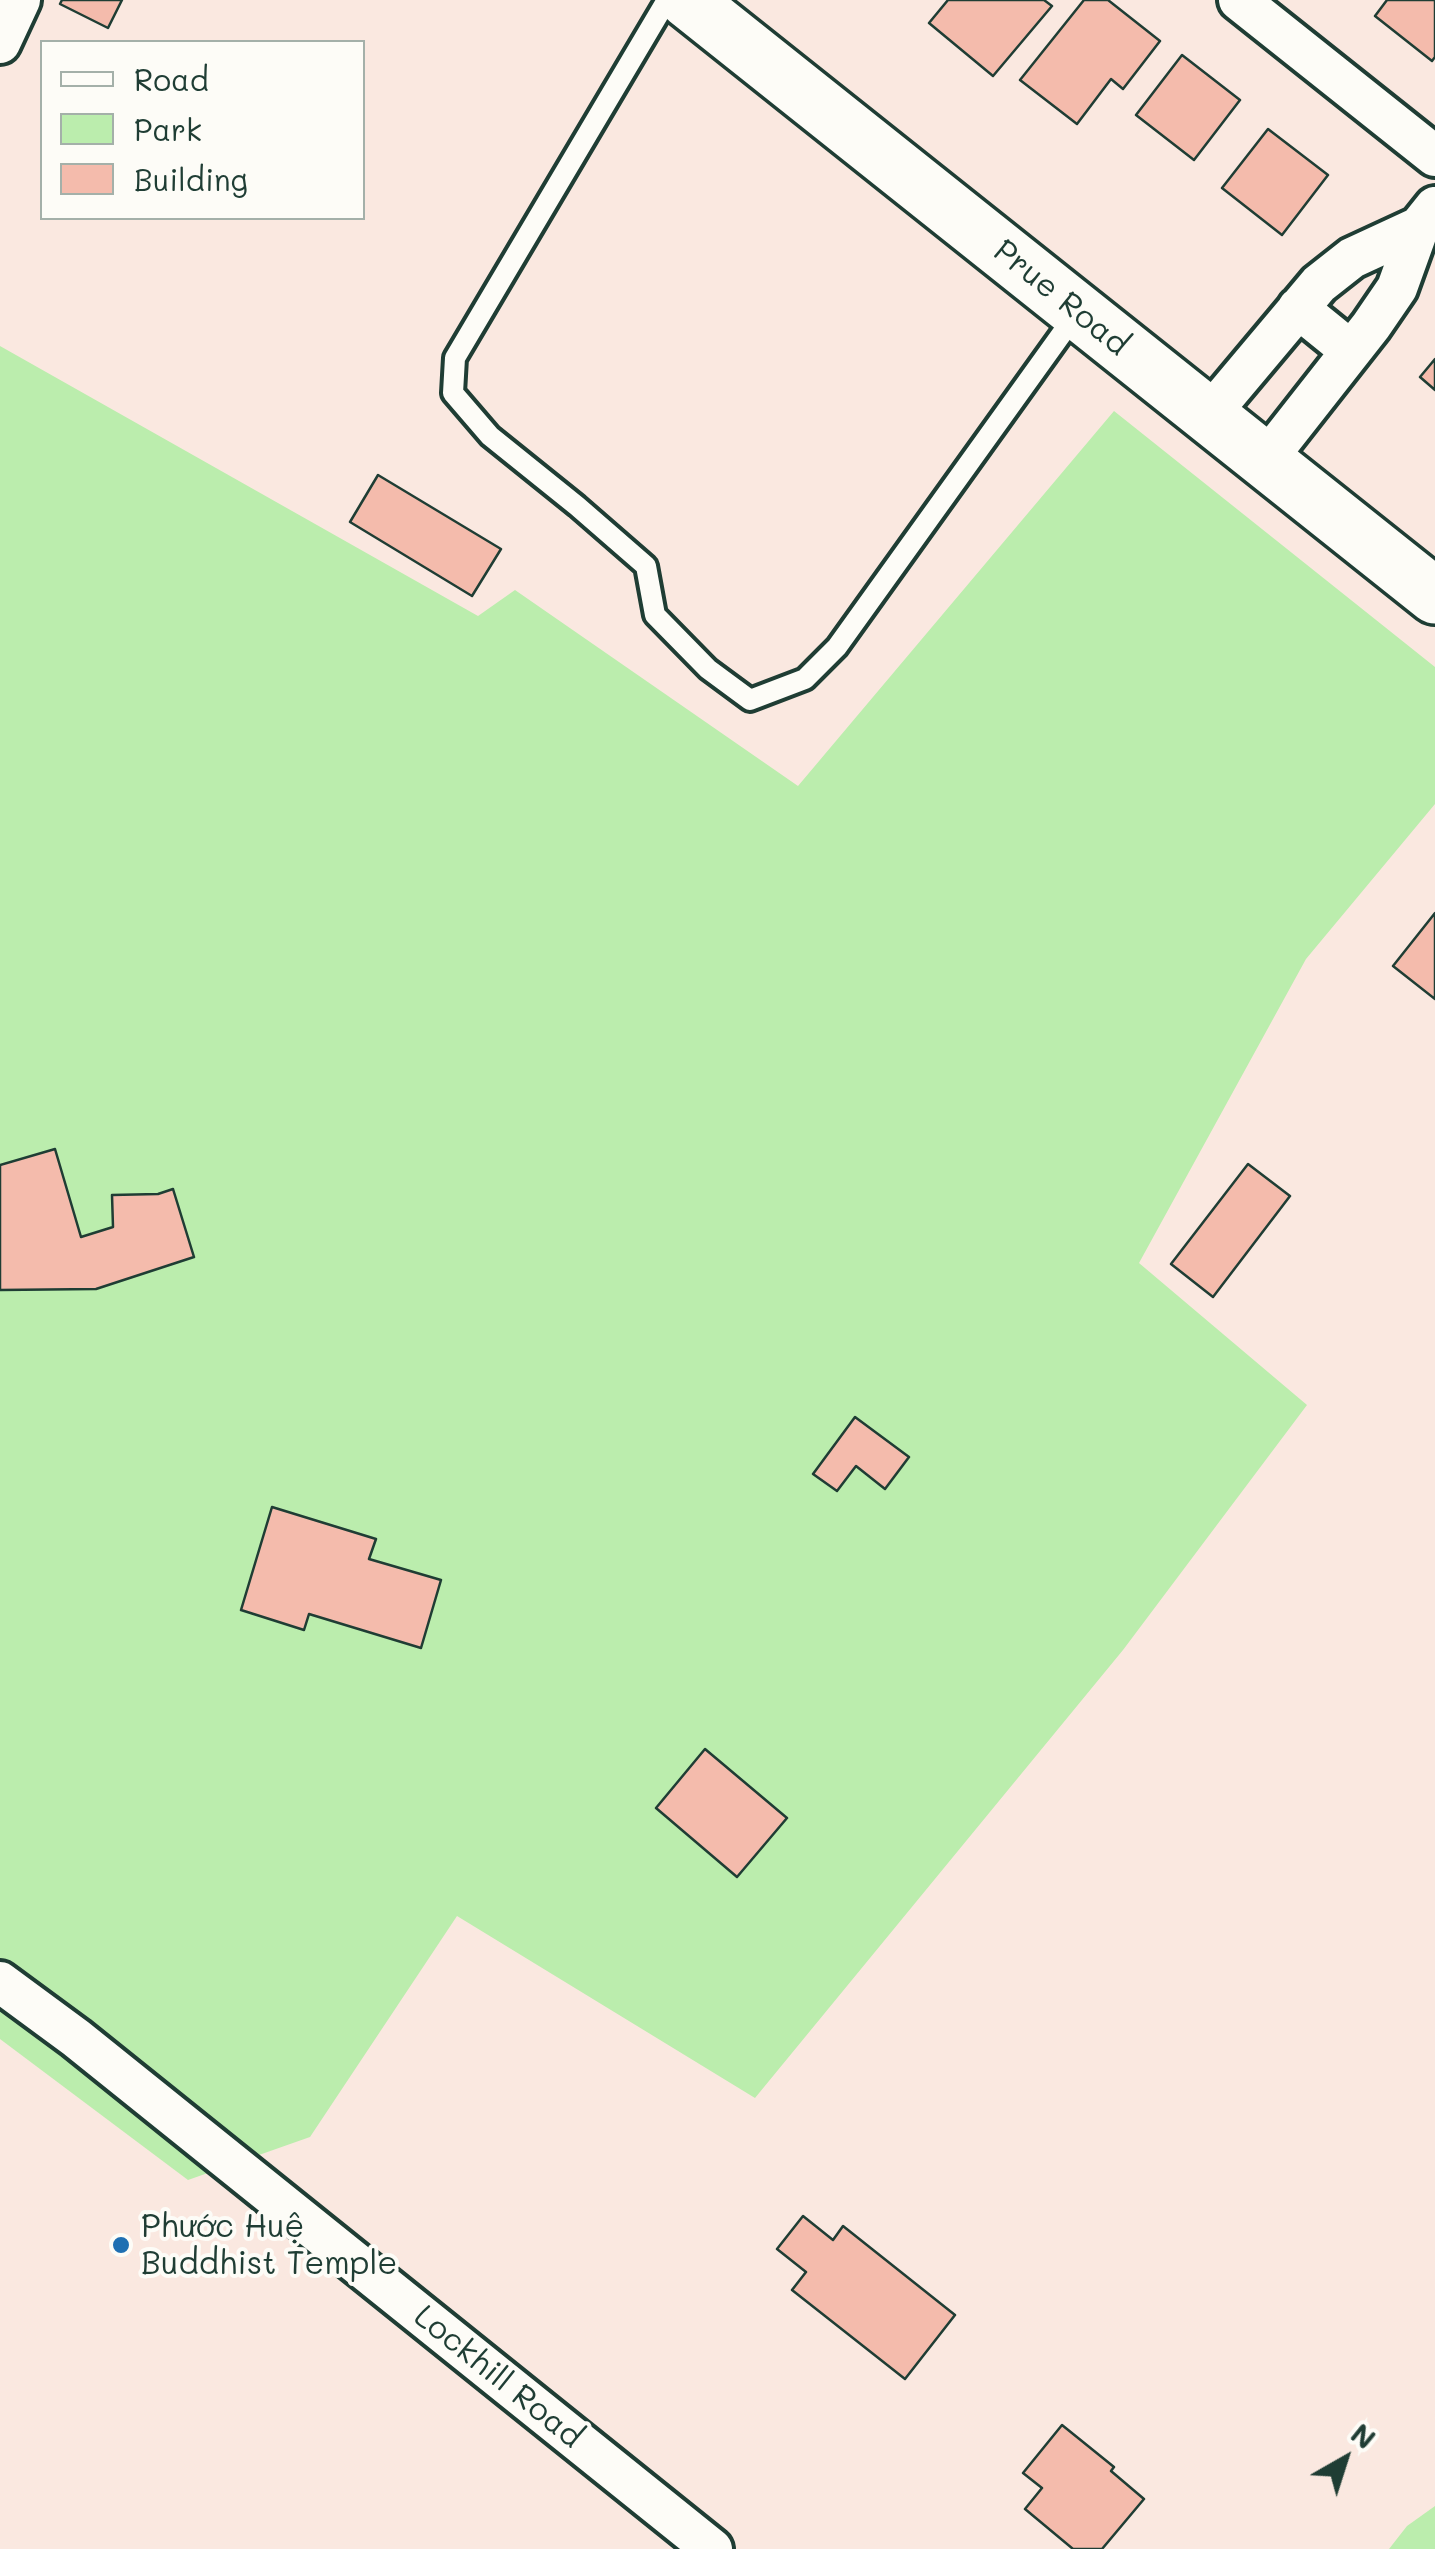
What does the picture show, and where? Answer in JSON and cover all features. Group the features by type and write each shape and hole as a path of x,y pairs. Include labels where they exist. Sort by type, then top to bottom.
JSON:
{"main road":[{"name":"Prue Road","path":"687,0 1435,596"}],"street":[{"path":"0,44 20,0"},
{"path":"1239,0 1435,156"},
{"path":"1209,415 1319,284 1352,258 1427,217"},
{"path":"1266,461 1397,288 1427,217"},
{"path":"1298,308 1352,351"},
{"name":"Lockhill Road","path":"0,1982 76,2038 712,2549"}],"lane":[{"path":"666,0 455,358 453,393 490,436 646,566 655,615 708,669 750,700 806,679 837,647 1078,311"}],"green space":[{"path":"0,346 478,616 515,590 798,786 1114,411 1435,667 1435,804 1306,959 1139,1263 1307,1405 1123,1650 755,2098 457,1916 310,2137 188,2180 0,2039 0,1290 96,1289 193,1257 173,1190 112,1195 113,1227 81,1237 55,1150 0,1165","holes":["855,1418 885,1488 856,1466 837,1491","272,1507 375,1540 369,1559 441,1580 420,1648 309,1614 304,1629","705,1749 787,1817 737,1877 656,1808"]},
{"path":"1435,2506 1435,2549 1389,2549 1407,2526"}],"building":[{"path":"62,0 122,0 108,28 60,4"},
{"path":"948,0 1044,0 1052,6 993,76 929,23"},
{"path":"1084,0 1108,0 1160,41 1123,89 1111,79 1077,124 1020,80"},
{"path":"1387,0 1435,0 1432,61 1375,16"},
{"path":"1182,55 1240,100 1194,160 1136,115"},
{"path":"1268,129 1328,175 1282,235 1222,188"},
{"path":"1435,359 1435,390 1420,377"},
{"path":"378,475 501,549 472,596 350,522"},
{"path":"1435,913 1435,999 1393,966"},
{"path":"55,1149 81,1237 113,1227 112,1195 158,1194 173,1189 194,1257 96,1289 0,1290 0,1165"},
{"path":"1248,1164 1290,1196 1213,1297 1171,1264"},
{"path":"855,1417 909,1457 885,1489 856,1466 837,1491 813,1474"},
{"path":"272,1507 376,1539 369,1559 441,1580 421,1648 309,1614 304,1630 241,1610"},
{"path":"705,1749 787,1818 737,1877 656,1808"},
{"path":"803,2216 833,2240 843,2226 955,2315 905,2379 792,2290 806,2272 777,2249"},
{"path":"1062,2425 1114,2467 1111,2471 1144,2499 1102,2549 1073,2549 1025,2509 1042,2488 1023,2473"}],"place":[{"name":"Phước Huệ Buddhist Temple","path":"121,2245"}]}
